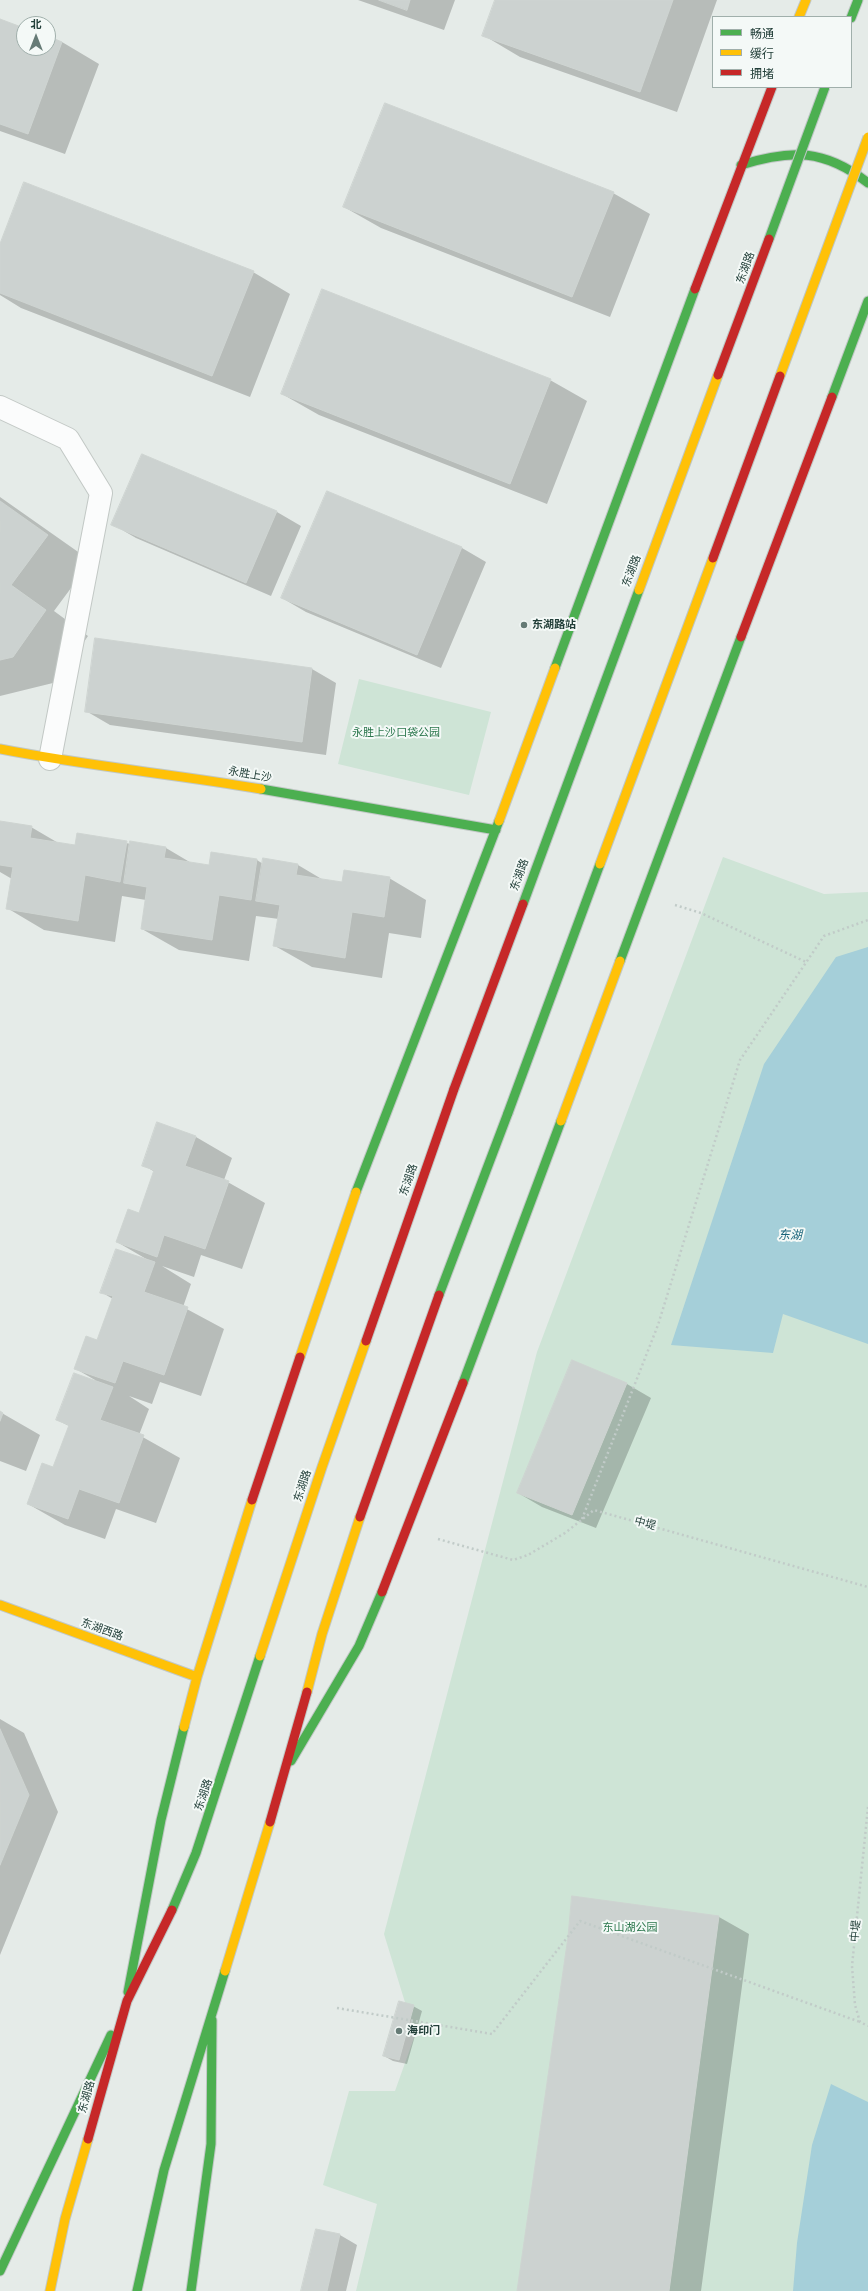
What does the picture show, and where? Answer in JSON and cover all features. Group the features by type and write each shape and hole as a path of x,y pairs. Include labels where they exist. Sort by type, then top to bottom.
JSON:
{"main road":[{"path":"799,16 806,0"},
{"path":"852,16 858,0"},
{"path":"0,2271 127,2001 161,1820 197,1677 265,1460 342,1232 380,1127 496,830 741,165 772,88"},
{"name":"东湖路","path":"50,2291 65,2219 127,2001 170,1915 196,1853 322,1466 454,1089 825,88"},
{"path":"137,2291 164,2170 286,1769 322,1634 349,1548 427,1328 508,1114 868,137"},
{"path":"741,165 777,155 807,155 829,158 850,167 868,183"},
{"path":"286,1769 359,1646 393,1567 868,302"},
{"name":"永胜上沙","path":"0,748 50,759 195,778 496,830"},
{"name":"东湖西路","path":"0,1605 197,1677"},
{"path":"191,2291 211,2144 212,2013"}],"street":[{"path":"0,407 68,439 101,493 50,759"}],"path":[{"path":"645,894 701,913 806,962"},
{"path":"582,1519 658,1325 740,1060 824,936 868,920"},
{"name":"中堤","path":"432,1537 513,1560 528,1555 565,1533 594,1510 868,1587"},
{"name":"中堤","path":"860,2022 855,2005 852,1966 868,1807"},
{"path":"337,2008 492,2034 580,1920 868,2026"}],"green space":[{"name":"永胜上沙口袋公园","path":"359,679 491,712 469,795 338,764"},
{"name":"东山湖公园","path":"723,857 824,894 868,892 868,2291 356,2291 377,2204 323,2185 349,2091 395,2091 415,2035 384,1934 537,1352"}],"water":[{"name":"东湖","path":"868,947 868,1344 783,1314 773,1353 671,1345 764,1064 836,957"},
{"path":"831,2084 868,2102 868,2291 793,2291 797,2243 812,2145"}],"building":[{"path":"379,0 410,0 407,10"},
{"path":"495,0 673,0 640,92 482,36"},
{"path":"0,19 16,25 16,56 56,56 56,39 62,42 28,134 0,124"},
{"path":"385,103 614,192 572,297 343,207"},
{"path":"24,182 254,271 212,376 0,293 0,244"},
{"path":"322,289 551,379 510,484 281,394"},
{"path":"142,454 277,511 246,583 111,525"},
{"path":"327,491 462,547 417,655 281,598"},
{"path":"0,501 48,535 11,585 46,610 13,657 0,660"},
{"path":"95,638 312,668 302,742 85,712"},
{"path":"0,821 32,826 30,838 75,845 77,833 127,841 120,882 85,875 78,921 6,909 13,867 0,865"},
{"path":"130,841 166,847 164,858 209,865 211,852 257,859 251,900 219,895 212,940 141,929 147,887 124,883"},
{"path":"263,858 298,864 296,875 342,882 344,870 390,877 384,917 352,912 345,958 273,946 280,905 256,901"},
{"path":"157,1122 196,1136 185,1166 229,1181 205,1249 164,1235 157,1257 116,1242 128,1209 139,1213 154,1170 142,1166"},
{"path":"116,1249 155,1262 144,1292 188,1307 164,1375 123,1361 115,1383 74,1369 86,1336 97,1340 113,1296 100,1293"},
{"path":"572,1360 627,1383 572,1515 517,1493"},
{"path":"74,1373 113,1387 100,1420 144,1435 119,1503 79,1489 68,1519 27,1504 42,1463 53,1467 69,1425 56,1420"},
{"path":"0,1411 3,1413 0,1421"},
{"path":"0,1729 29,1795 0,1865"},
{"path":"572,1896 719,1916 669,2291 517,2291 568,1937"},
{"name":"海印门","path":"399,2001 414,2005 399,2060 383,2056"},
{"path":"316,2229 340,2234 327,2291 301,2291"}],"traffic: fast":[{"path":"852,16 858,0"},
{"path":"769,239 825,88"},
{"path":"741,165 776,156 807,155 822,158 837,164 868,183"},
{"path":"555,668 695,289"},
{"path":"832,397 868,301"},
{"path":"523,904 639,590"},
{"path":"620,961 741,637"},
{"path":"261,789 496,830"},
{"path":"356,1192 499,821"},
{"path":"508,1113 600,864"},
{"path":"439,1295 508,1113"},
{"path":"463,1383 561,1121"},
{"path":"291,1761 359,1646 382,1592"},
{"path":"172,1910 196,1853 260,1656"},
{"path":"128,1992 161,1820 184,1727"},
{"path":"137,2291 164,2170 225,1971"},
{"path":"191,2291 211,2144 212,2020"},
{"path":"0,2271 111,2035"}],"traffic: slow":[{"path":"799,16 806,0"},
{"path":"780,376 868,137"},
{"path":"639,590 718,375"},
{"path":"600,864 713,558"},
{"path":"499,821 555,668"},
{"path":"0,749 261,789"},
{"path":"561,1121 620,961"},
{"path":"300,1357 356,1192"},
{"path":"260,1656 322,1467 366,1341"},
{"path":"184,1727 197,1677 252,1500"},
{"path":"307,1692 322,1634 360,1517"},
{"path":"0,1605 197,1677"},
{"path":"225,1971 270,1822"},
{"path":"50,2291 65,2219 88,2139"}],"traffic: jam":[{"path":"695,289 772,88"},
{"path":"718,375 769,239"},
{"path":"713,558 780,376"},
{"path":"741,637 832,397"},
{"path":"454,1089 523,904"},
{"path":"366,1341 454,1089"},
{"path":"360,1517 439,1295"},
{"path":"252,1500 300,1357"},
{"path":"382,1592 463,1383"},
{"path":"270,1822 307,1692"},
{"path":"88,2139 127,2001 172,1910"}],"place":[{"name":"东湖路站","path":"524,625"},
{"name":"海印门","path":"399,2031"}]}
